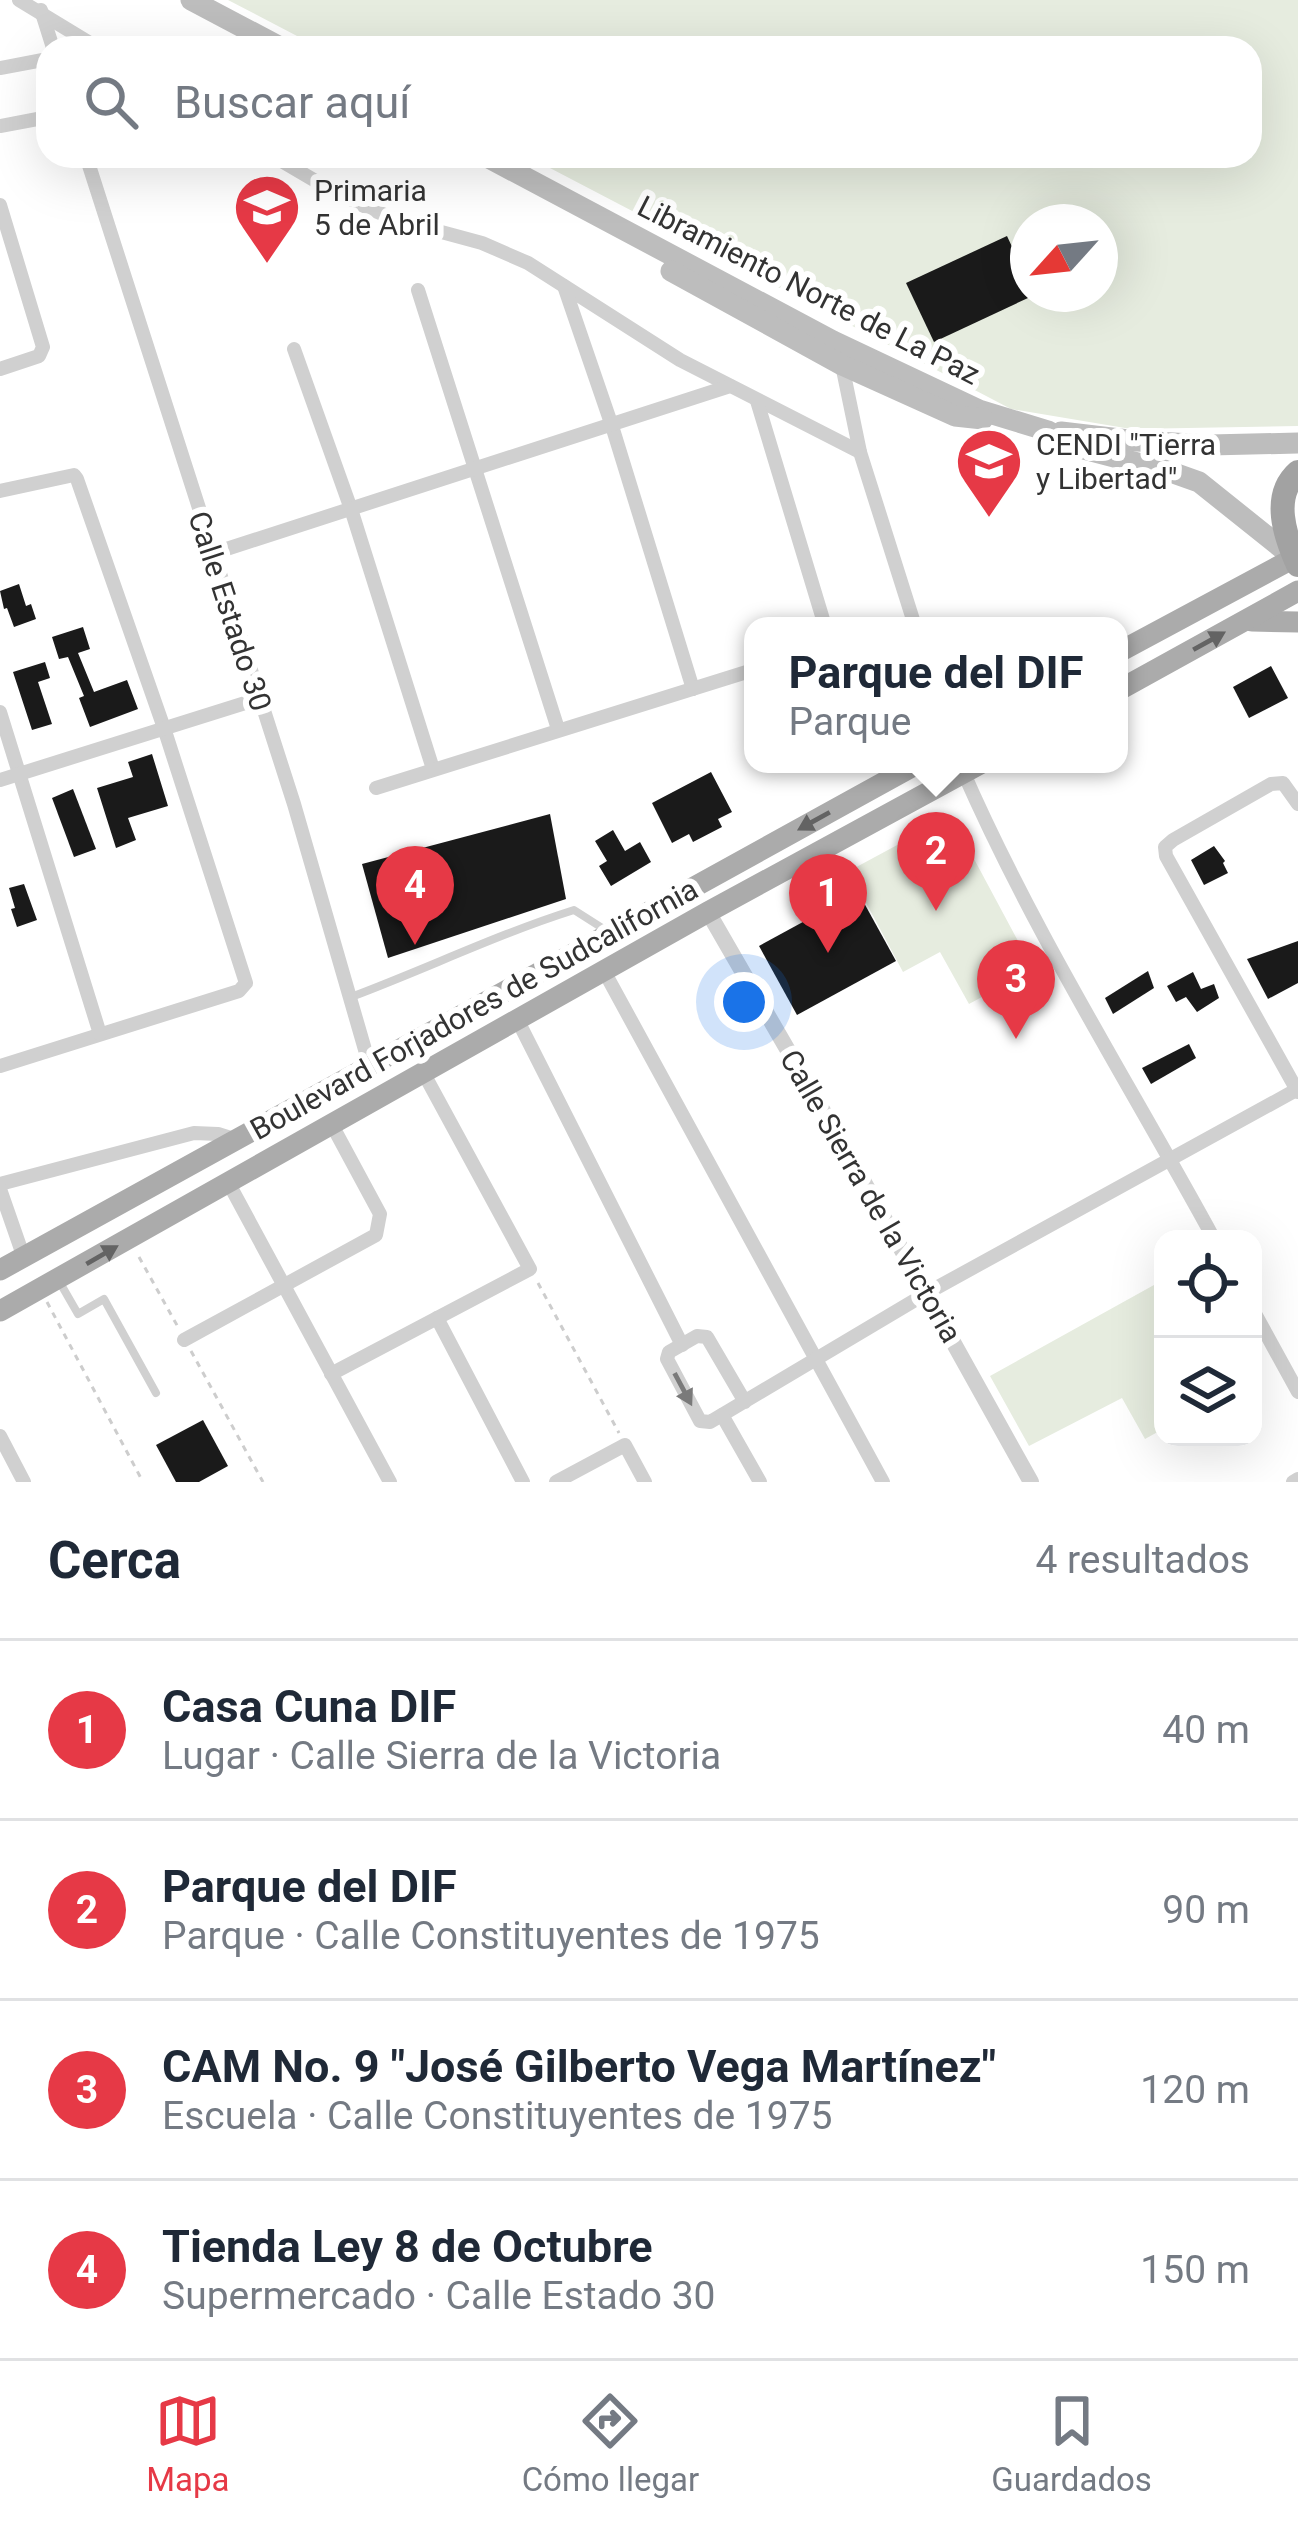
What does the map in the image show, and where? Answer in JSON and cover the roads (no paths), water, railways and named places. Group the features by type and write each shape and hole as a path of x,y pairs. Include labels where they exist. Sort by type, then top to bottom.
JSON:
{"highway":[{"path":"1297,559 1282,512 1286,485 1298,472"}],"main road":[{"path":"191,0 259,36"},
{"name":"Libramiento Norte de La Paz","path":"508,168 833,341 979,410 1048,431 1137,441 1298,443"},
{"path":"563,197 586,224 842,365 955,416 1004,418"},
{"name":"Libramiento Norte de La Paz","path":"1048,431 1080,448 1199,482 1297,559"},
{"path":"1128,647 1297,559"},
{"path":"1128,685 1298,591"},
{"path":"1245,621 1298,622"},
{"name":"Boulevard Forjadores de Sudcalifornia","path":"0,1270 901,773"},
{"name":"Boulevard Forjadores de Sudcalifornia","path":"0,1311 957,773"}],"street":[{"path":"19,0 39,6 81,36"},
{"path":"39,6 48,36"},
{"path":"0,68 36,61"},
{"path":"0,125 36,119"},
{"name":"Calle Estado 30","path":"90,168 294,804 370,1067"},
{"path":"295,168 397,220 482,243 528,263 631,332 860,452"},
{"path":"0,205 43,352 0,369"},
{"path":"564,286 693,689"},
{"path":"418,290 558,729"},
{"path":"294,350 351,509 433,769"},
{"path":"842,365 860,452 912,617"},
{"path":"212,554 730,386"},
{"path":"757,401 822,617"},
{"path":"0,491 77,478 247,983 244,988 0,1066"},
{"path":"376,788 744,673"},
{"path":"0,780 258,699"},
{"path":"0,712 100,1034"},
{"path":"970,773 996,843 1054,955 1209,1230"},
{"path":"745,1402 707,1337 697,1336 669,1352 667,1359 700,1420 710,1422 745,1402 815,1358 927,1293 1298,1090 1165,847 1271,784 1282,783 1298,804"},
{"name":"Calle Sierra de la Victoria","path":"708,912 1031,1482"},
{"path":"604,971 884,1482"},
{"path":"517,1019 682,1345"},
{"path":"332,1374 530,1269 423,1072"},
{"path":"184,1340 376,1235 380,1214 332,1125"},
{"path":"24,1258 0,1186 194,1133 237,1140"},
{"path":"228,1182 390,1482"},
{"path":"437,1318 524,1482"},
{"path":"1262,1326 1298,1392"},
{"path":"722,1415 760,1482"},
{"path":"0,1436 24,1482"},
{"path":"556,1482 625,1445 646,1482"}],"lane":[{"path":"350,998 525,925 574,910 611,934"},
{"path":"49,1285 78,1314 104,1299 156,1393"}],"place":[{"name":"Primaria 5 de Abril","path":"267,266"},
{"name":"CENDI \"Tierra y Libertad\"","path":"989,520"},
{"name":"Parque del DIF","path":"936,911"},
{"name":"Tienda Ley 8 de Octubre","path":"415,945"},
{"name":"Casa Cuna DIF","path":"828,953"},
{"name":"CAM No. 9 \"José Gilberto Vega Martínez\"","path":"1016,1039"}]}
